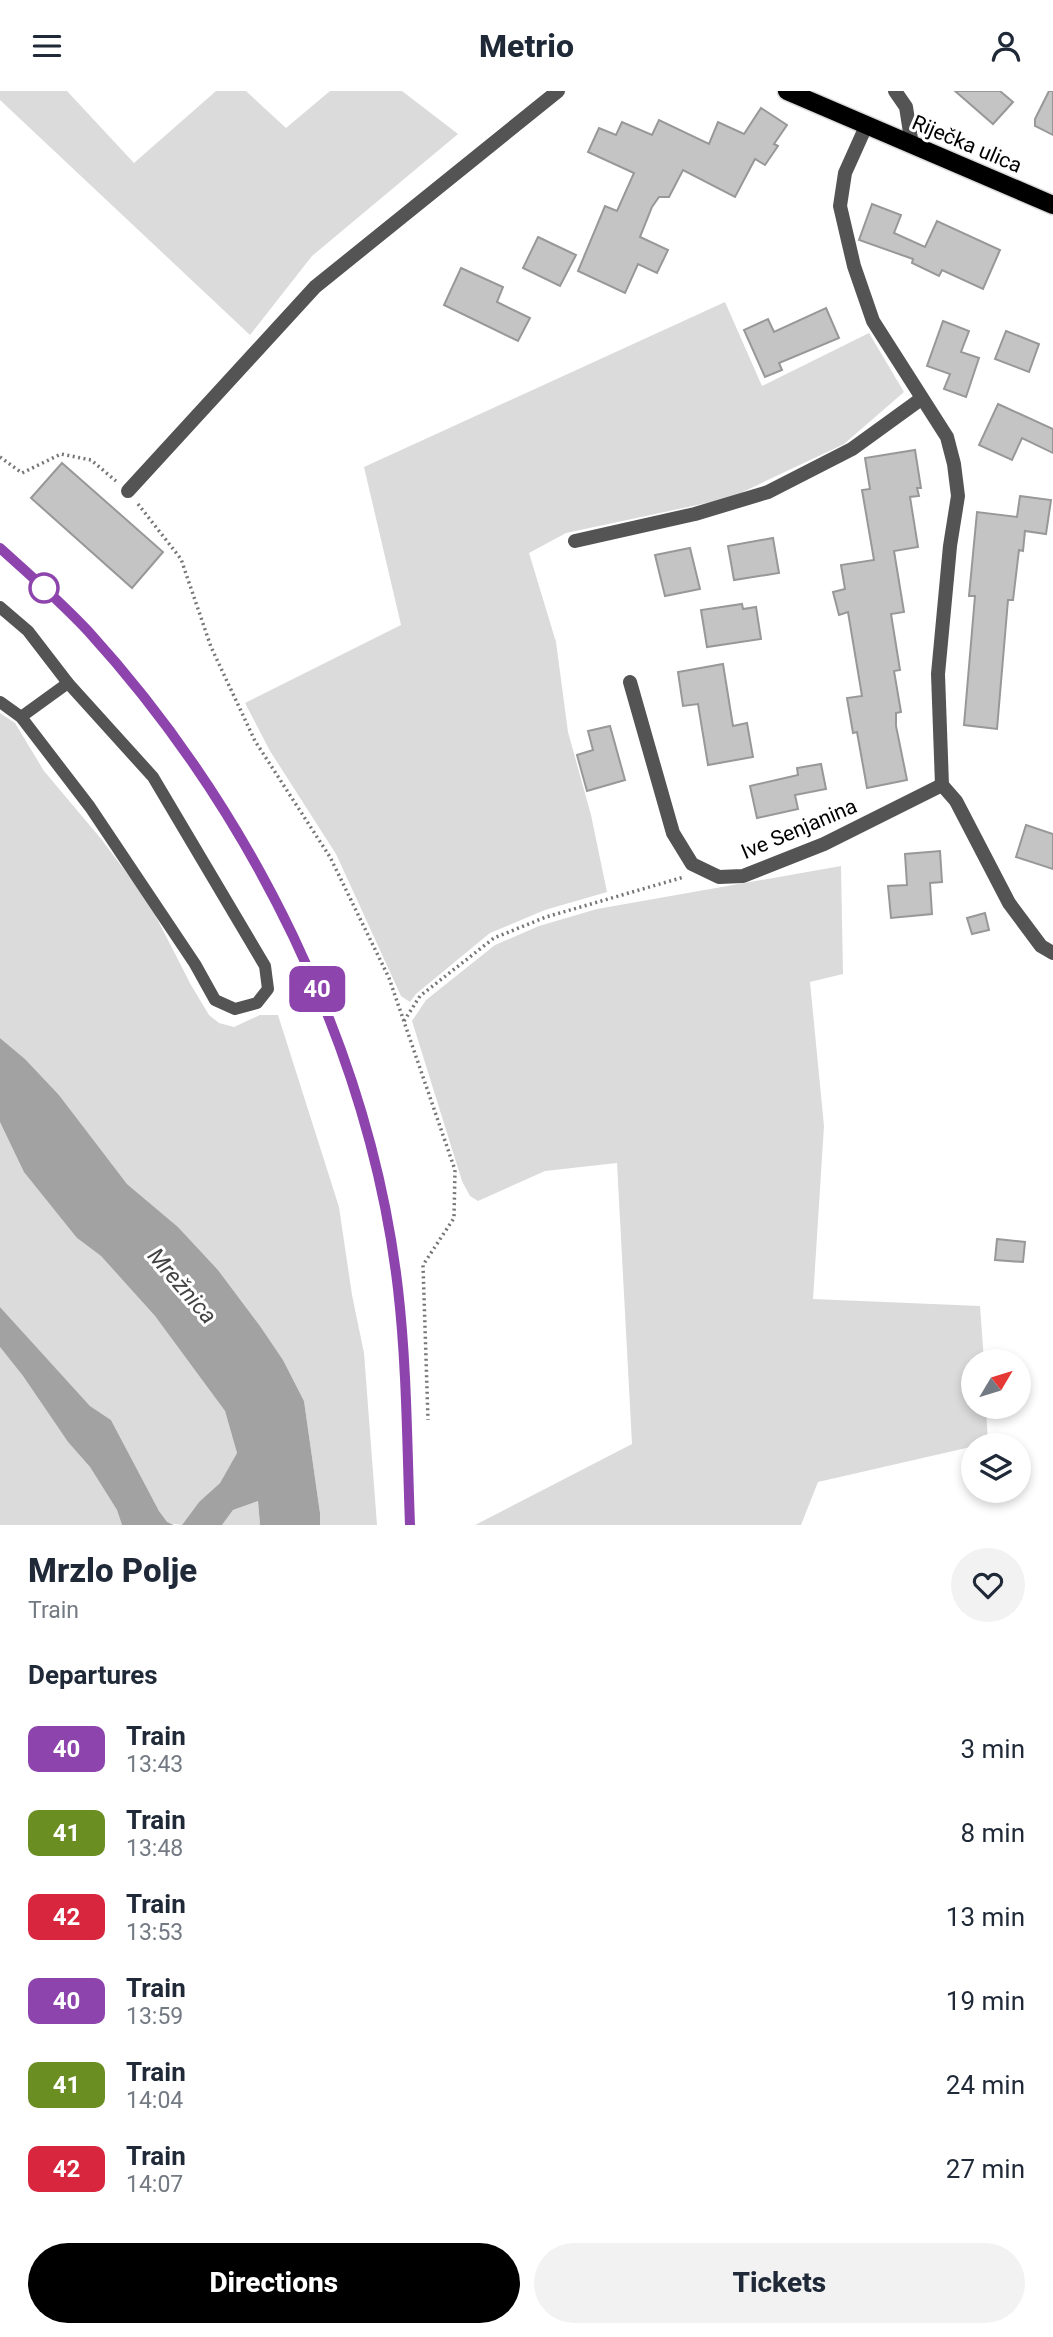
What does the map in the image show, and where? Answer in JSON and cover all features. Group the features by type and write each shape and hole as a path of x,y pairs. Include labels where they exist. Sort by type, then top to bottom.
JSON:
{"main road":[{"name":"Riječka ulica","path":"787,91 1053,205"}],"street":[{"path":"128,491 316,288 558,91"},
{"path":"895,91 906,107 912,145"},
{"path":"867,124 845,173 840,206 854,265 873,321 947,437 958,496 950,545 938,674 942,785 956,801 1009,903 1041,946 1053,954"},
{"path":"575,541 695,514 768,492 852,449 921,399"},
{"path":"630,681 673,833 692,864 706,870"},
{"name":"Ive Senjanina","path":"706,870 719,877 743,876 824,844 942,785"}],"lane":[{"path":"0,607 28,631 68,683 153,777 265,966 268,989 257,1003 235,1009 215,1000 195,964 90,807 21,717 0,702"},
{"path":"21,717 68,683"}],"path":[{"path":"0,457 22,473 61,454 91,460 128,491 181,559 211,647 255,741 330,857 389,978 455,1170 454,1218 423,1265 428,1420"},
{"path":"404,1021 420,996 494,938 547,917 706,870"}],"shaded area":[{"path":"0,91 67,91 134,163 216,91 246,91 286,128 330,91 402,91 458,134 312,256 250,335 0,100"},
{"path":"725,302 762,386 869,333 904,392 844,444 730,498 566,533 529,553 556,642 568,732 591,815 607,892 545,910 490,933 416,994 410,1002 401,996 336,854 270,751 245,703 401,625 364,467"},
{"path":"0,713 15,723 44,771 102,840 149,903 209,1015 219,1023 234,1027 260,1015 278,1015 339,1207 364,1353 377,1525 320,1525 304,1401 283,1360 218,1270 178,1227 127,1184 59,1095 25,1059 0,1038"},
{"path":"841,866 843,974 810,982 824,1126 813,1299 980,1306 983,1349 961,1349 961,1419 987,1419 987,1433 961,1433 961,1449 818,1482 801,1525 475,1525 632,1444 617,1163 545,1171 478,1201 470,1196 462,1181 412,1021 426,1000 495,945 539,926 597,909"},
{"path":"0,1122 77,1238 101,1256 155,1316 225,1411 237,1453 220,1483 199,1502 182,1525 167,1523 111,1420 90,1406 0,1307"},
{"path":"0,1347 68,1442 90,1467 117,1510 122,1525 0,1525"},
{"path":"258,1501 260,1525 222,1525 233,1510"}],"water":[{"name":"Mrežnica","path":"0,1038 25,1059 59,1095 127,1184 178,1227 218,1270 283,1360 304,1401 320,1525 260,1525 258,1501 233,1510 222,1525 182,1525 199,1502 220,1483 237,1453 225,1411 155,1316 101,1256 77,1238 24,1172 0,1122"},
{"path":"0,1307 90,1406 111,1420 159,1511 167,1522 174,1525 122,1525 117,1510 90,1467 68,1442 0,1347"}],"building":[{"path":"955,91 1000,91 1013,102 993,124"},
{"path":"1049,91 1053,91 1053,135 1035,126 1035,119"},
{"path":"761,108 787,125 774,144 778,146 765,165 755,159 735,197 683,170 669,197 659,197 652,207 640,237 668,250 657,273 638,264 625,293 578,271 605,206 617,211 634,173 588,152 599,128 616,135 622,122 652,135 659,120 709,144 718,122 744,134"},
{"path":"872,204 901,215 894,233 925,247 937,221 1000,250 983,289 942,270 939,276 912,263 913,259 859,240"},
{"path":"538,237 576,255 560,286 523,268"},
{"path":"461,268 503,287 497,302 530,318 518,341 444,305"},
{"path":"826,308 839,338 779,363 782,370 765,377 744,330 768,319 774,332"},
{"path":"943,321 969,331 961,352 979,358 966,397 944,389 950,374 927,366"},
{"path":"1006,331 1039,344 1029,372 995,359"},
{"path":"998,404 1053,429 1053,453 1022,438 1012,460 979,445"},
{"path":"915,450 921,488 917,488 919,496 910,497 918,547 894,551 904,612 891,614 900,670 894,671 901,712 896,713 896,726 907,780 867,788 857,732 853,733 847,698 862,696 848,612 839,615 833,592 845,589 841,565 874,560 862,490 870,489 865,458"},
{"path":"62,463 163,552 132,588 31,498"},
{"path":"1020,496 1051,500 1046,534 1025,531 1023,551 1019,550 1013,600 1008,600 997,729 964,725 975,596 969,596 977,512 1017,517"},
{"path":"773,538 779,573 734,580 728,546"},
{"path":"690,548 700,589 665,596 655,555"},
{"path":"742,604 743,609 756,607 761,639 707,647 701,610"},
{"path":"723,664 733,726 747,723 753,757 708,765 698,704 683,706 678,672"},
{"path":"610,726 625,780 587,791 577,755 593,750 588,731"},
{"path":"821,764 826,789 795,795 798,809 757,818 750,786 798,775 797,768"},
{"path":"1026,825 1053,834 1053,869 1016,857"},
{"path":"940,851 942,882 930,883 932,914 891,918 888,886 907,885 905,854"},
{"path":"985,913 989,930 972,934 967,918"},
{"path":"997,1239 1025,1242 1023,1262 995,1260"}],"railway":[{"path":"0,548 88,632 147,701 201,775 250,854 294,936 331,1021 361,1109 383,1199 398,1289 405,1377 410,1525"}],"train":[{"name":"40","path":"0,548 86,630 126,675 172,734 242,839 308,966 356,1098 372,1152 388,1228 398,1287 410,1525"}]}
